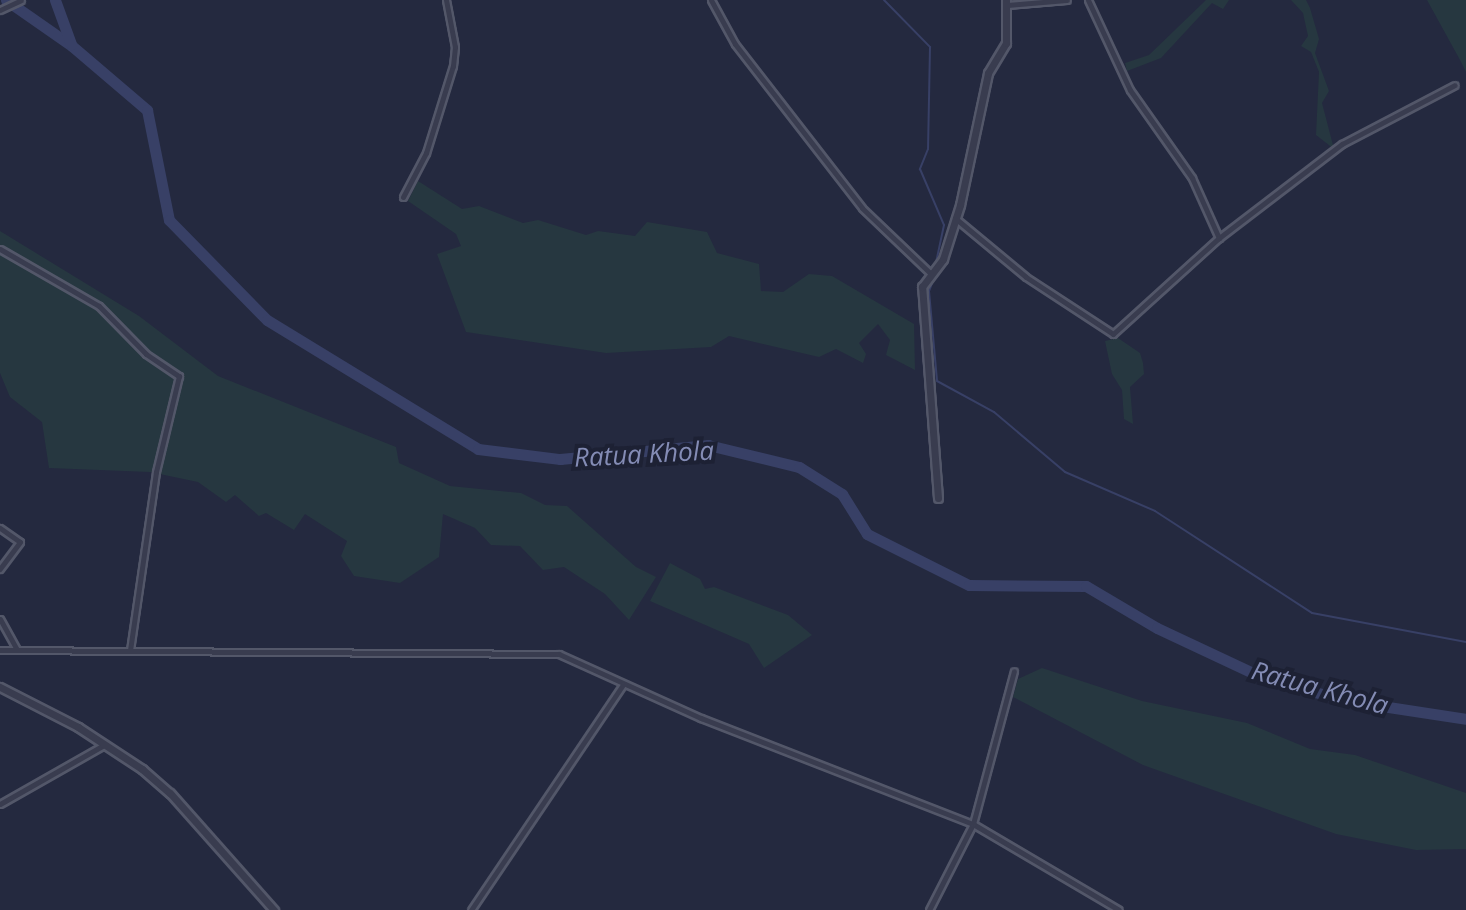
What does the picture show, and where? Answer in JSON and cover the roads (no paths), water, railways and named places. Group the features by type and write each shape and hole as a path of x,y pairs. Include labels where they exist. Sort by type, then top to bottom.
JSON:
{"street":[{"path":"0,10 21,0"},
{"path":"403,197 426,153 453,66 455,47 446,0"},
{"path":"711,0 735,44 862,208 929,272"},
{"path":"938,498 923,302 929,272 943,259 988,73 1006,43 1006,3 1067,0"},
{"path":"1088,0 1130,90 1192,178 1219,238"},
{"path":"955,218 1026,277 1113,334 1219,238 1355,135 1393,121 1455,85"},
{"path":"0,249 99,306 146,354 179,376 156,472 130,650"},
{"path":"0,528 20,542 0,569"},
{"path":"0,619 17,650"},
{"path":"0,650 559,654 623,685 973,824 1119,910"},
{"path":"929,910 973,824 1014,671"},
{"path":"471,910 623,685"},
{"path":"0,687 104,745 170,793 274,910"},
{"path":"0,804 104,745"}],"waterway":[{"name":"Ratua Khola","path":"6,0 72,46 147,110 169,220 267,320 478,449 560,459 708,445 799,467 842,494 867,534 969,585 1086,586 1157,628 1268,680 1349,701 1466,719"},
{"path":"55,0 71,44"},
{"path":"884,0 930,47 928,149 920,169 944,225 936,262"},
{"path":"936,273 929,291 937,381 994,412 1065,472 1155,511 1312,613 1466,642"}]}
